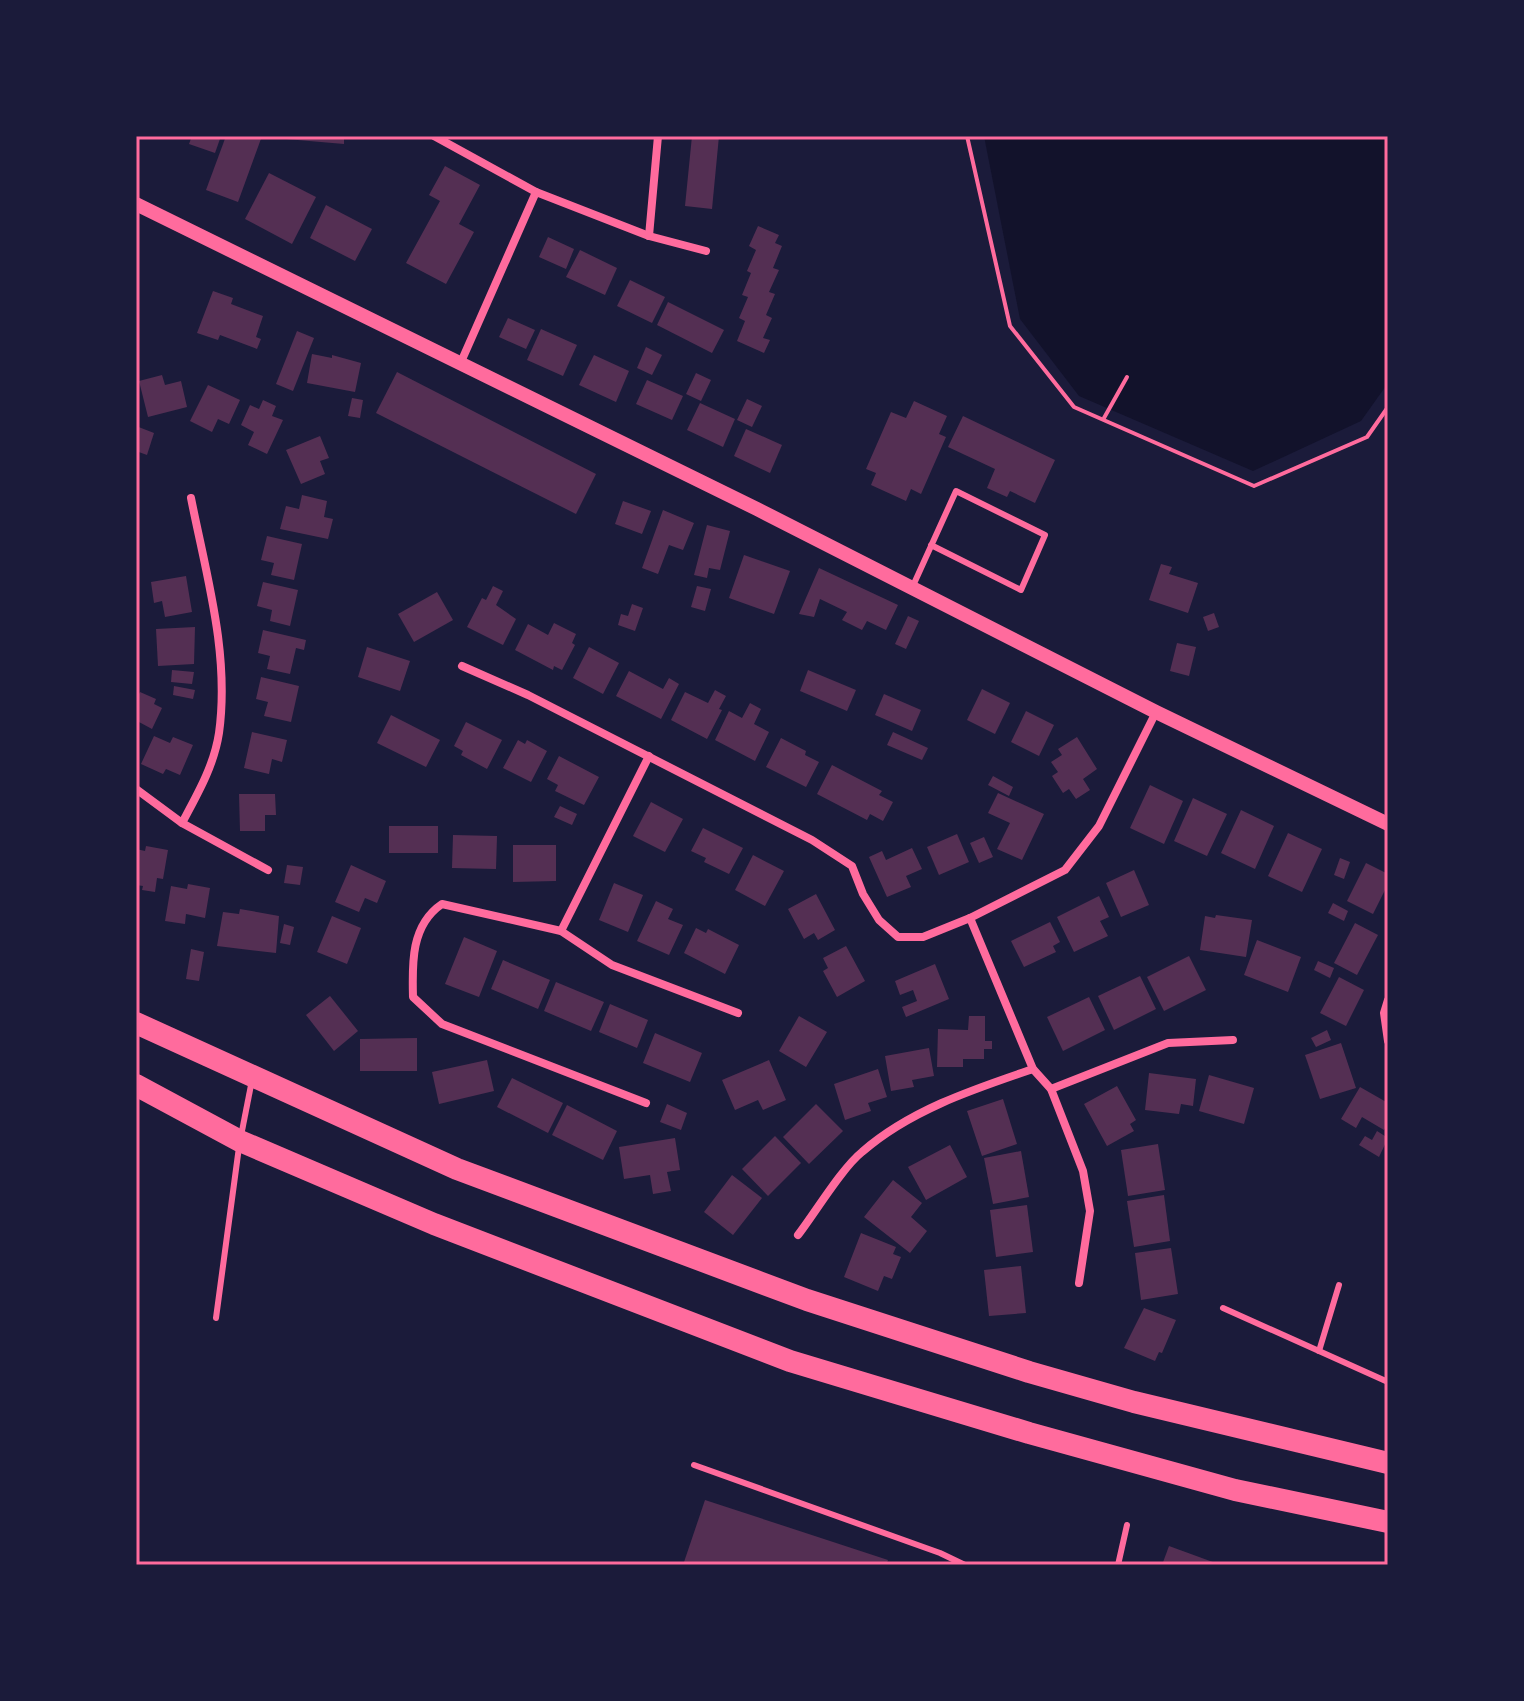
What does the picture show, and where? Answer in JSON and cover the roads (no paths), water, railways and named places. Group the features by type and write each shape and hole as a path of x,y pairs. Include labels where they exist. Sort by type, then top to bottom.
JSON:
{"highway":[{"path":"136,1023 457,1169 807,1300 1029,1372 1134,1402 1388,1463"},
{"path":"136,1085 240,1141 434,1224 790,1361 1029,1433 1235,1490 1388,1522"}],"street":[{"path":"434,136 536,192 649,236 706,251"},
{"path":"649,236 658,136"},
{"path":"461,362 536,192"},
{"path":"136,204 461,362 1156,712 1388,824"},
{"path":"182,823 204,782 219,734 221,652 191,498"},
{"path":"462,666 528,695 812,840 852,866 863,894 879,920 898,937 923,937 970,918 1065,870 1099,826 1156,712"},
{"path":"561,931 649,756"},
{"path":"136,789 182,823 268,870"},
{"path":"646,1103 442,1024 413,997 412,966 418,933 429,913 442,904 561,931 612,965 738,1013"},
{"path":"970,918 1033,1069 1051,1089 1083,1171 1090,1211 1079,1283"},
{"path":"1388,1000 1384,1013 1388,1041"},
{"path":"1051,1089 1168,1043 1233,1040"},
{"path":"798,1235 859,1153 883,1136 954,1095 1033,1069"}],"lane":[{"path":"912,588 931,545 956,491 1045,535 1021,590 931,545"},
{"path":"216,1318 240,1141 253,1077"},
{"path":"1319,1351 1339,1285"},
{"path":"1223,1308 1388,1382"},
{"path":"694,1465 940,1553 965,1565"},
{"path":"1118,1565 1127,1525"}]}
